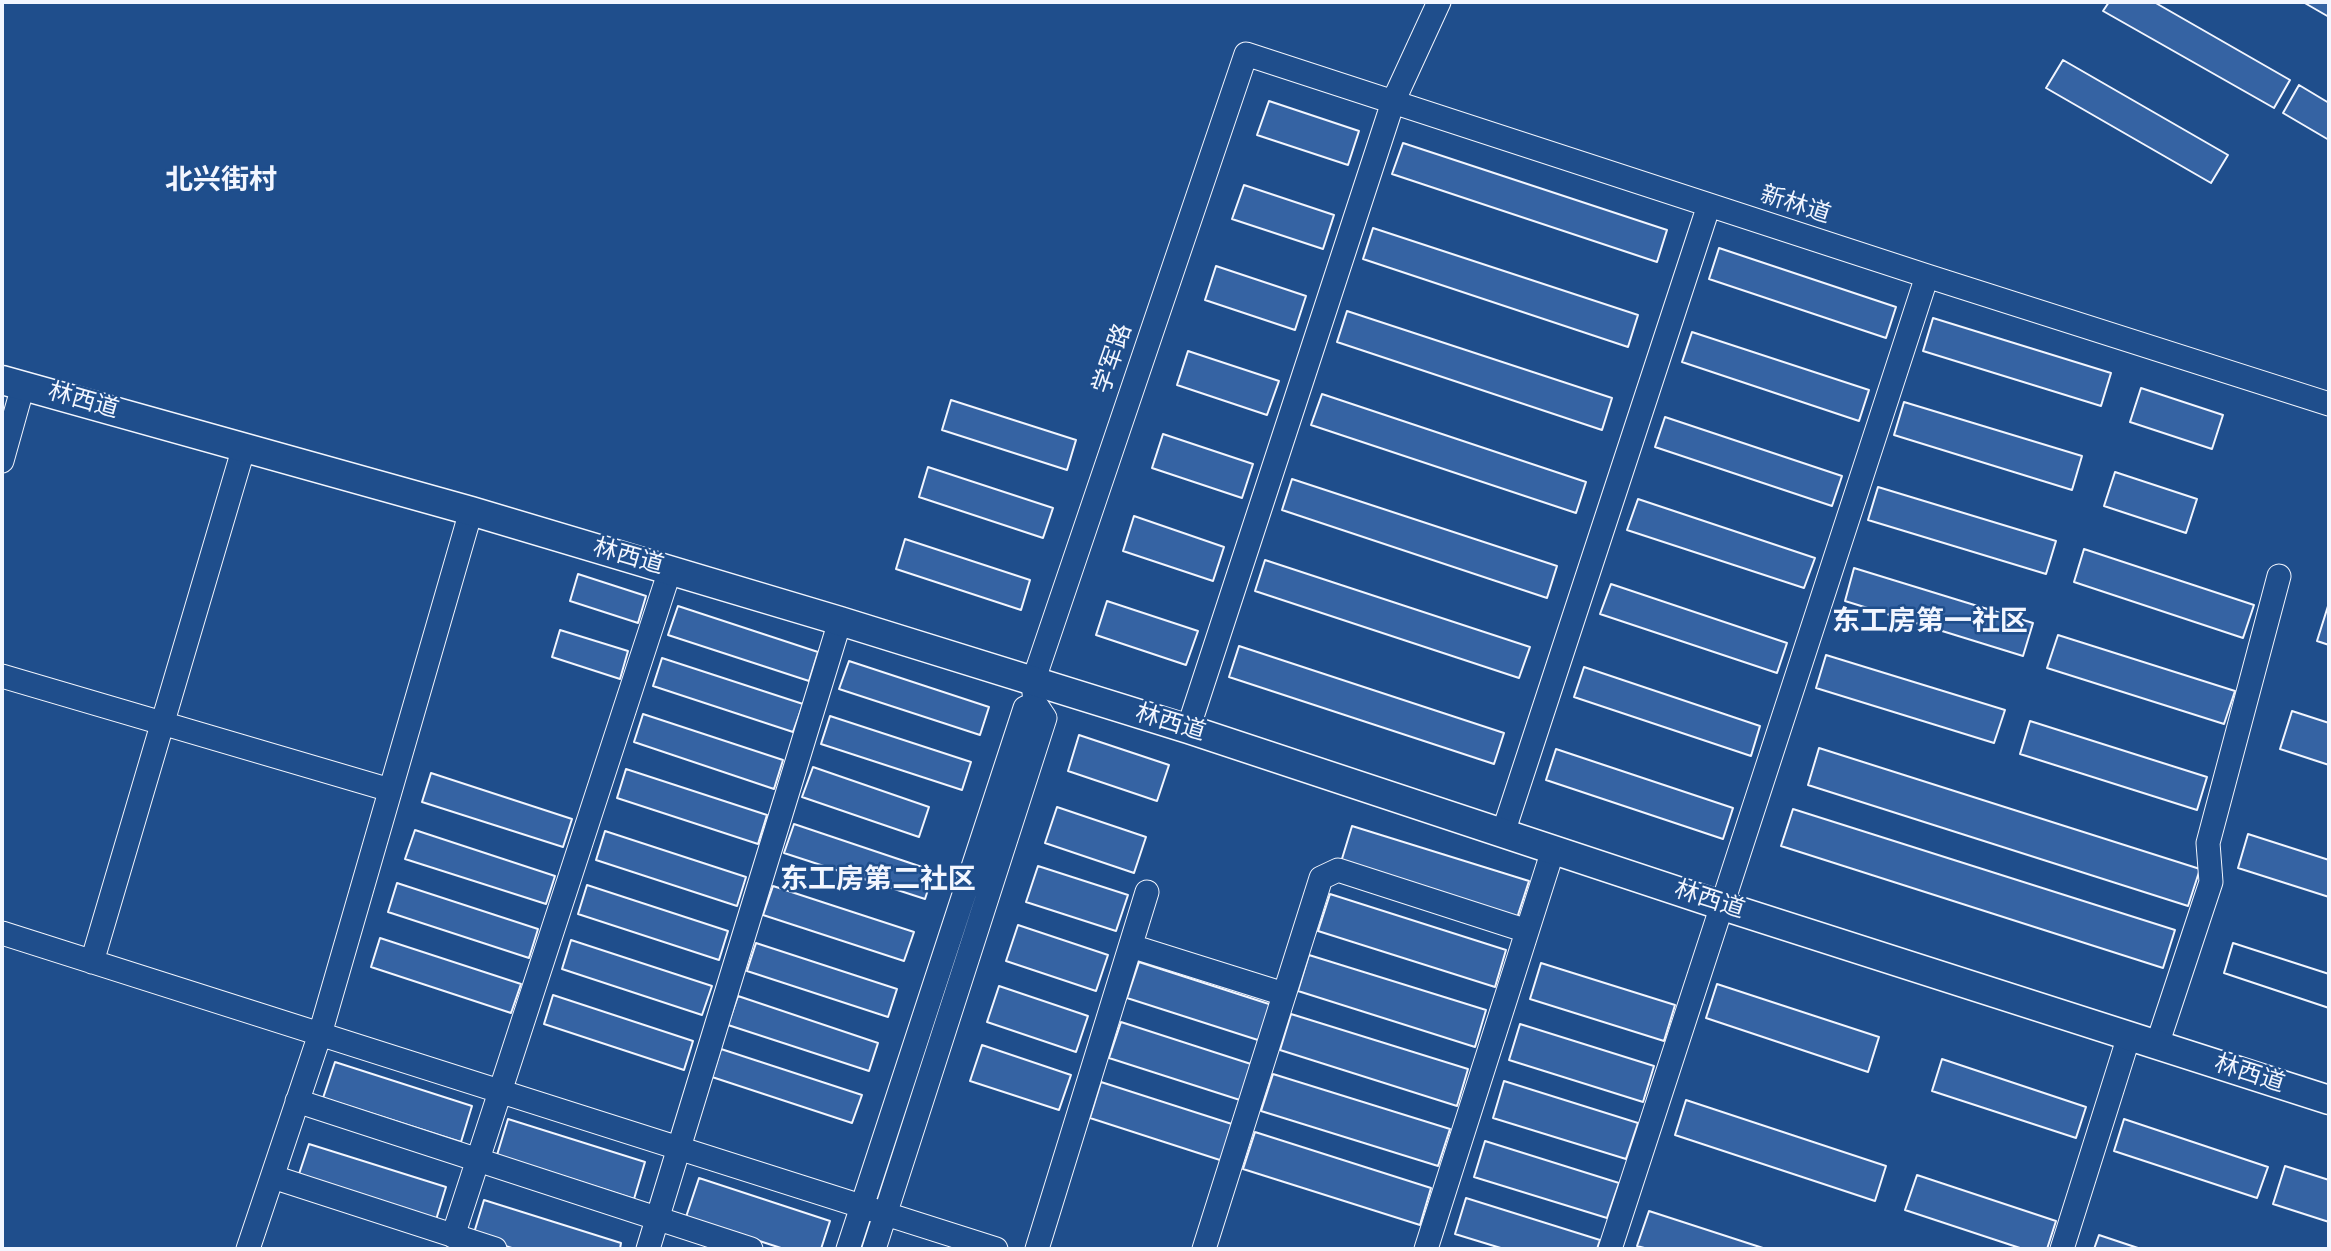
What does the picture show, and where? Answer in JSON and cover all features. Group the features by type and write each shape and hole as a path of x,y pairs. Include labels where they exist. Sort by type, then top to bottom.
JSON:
{"main road":[{"name":"林西道","path":"12,383 471,511 841,621 1034,692 1188,729 1720,905 2329,1100"}],"street":[{"path":"1188,729 1393,102 1439,2"},
{"name":"新林道","path":"1246,54 2329,404"},
{"name":"学军路","path":"848,1249 1025,708 1034,692 1246,54"},
{"path":"1503,834 1709,205"},
{"path":"1610,1249 1927,276"},
{"path":"2,461 12,383"},
{"path":"92,962 244,447"},
{"path":"247,1249 320,1034 471,511"},
{"path":"453,1236 670,570"},
{"path":"2157,1045 2211,883 2208,843 2279,576"},
{"path":"648,1249 841,621"},
{"path":"2,676 390,790"},
{"path":"874,1249 1045,718 1034,692"},
{"path":"1426,1249 1553,850"},
{"path":"1204,1249 1321,878 1338,870 1527,931"},
{"path":"1037,1249 1147,892"},
{"path":"2,933 996,1249"},
{"path":"1130,946 1284,994"},
{"path":"2062,1249 2129,1036"},
{"path":"297,1101 751,1249"},
{"path":"272,1177 495,1249"}],"building":[{"path":"2109,2 2154,2 2290,80 2274,108 2103,11"},
{"path":"2303,2 2329,2 2329,17"},
{"path":"2063,60 2228,155 2211,183 2046,88"},
{"path":"2299,85 2329,103 2329,140 2283,113"},
{"path":"1269,101 1359,131 1348,165 1257,135"},
{"path":"1403,143 1667,230 1657,262 1392,174"},
{"path":"1244,185 1334,215 1323,249 1232,219"},
{"path":"1373,228 1638,315 1628,347 1363,259"},
{"path":"1719,248 1896,307 1886,338 1709,279"},
{"path":"1216,266 1306,296 1295,330 1205,300"},
{"path":"1347,311 1612,398 1602,430 1337,342"},
{"path":"1933,318 2111,373 2101,406 1923,351"},
{"path":"1692,332 1869,390 1859,421 1682,362"},
{"path":"1188,351 1279,381 1267,415 1177,385"},
{"path":"2141,388 2223,415 2212,449 2130,422"},
{"path":"1322,394 1586,482 1576,513 1311,425"},
{"path":"951,400 1076,440 1067,470 942,430"},
{"path":"1904,402 2082,456 2072,490 1894,435"},
{"path":"1665,417 1842,476 1832,506 1655,447"},
{"path":"1163,434 1253,464 1242,498 1152,468"},
{"path":"928,467 1053,508 1043,538 919,497"},
{"path":"2115,472 2197,499 2186,533 2104,506"},
{"path":"1292,479 1557,566 1547,598 1282,510"},
{"path":"1878,487 2056,541 2046,574 1868,520"},
{"path":"1638,499 1815,558 1804,588 1627,530"},
{"path":"1134,516 1224,547 1213,581 1123,551"},
{"path":"905,539 1030,580 1021,610 896,569"},
{"path":"2084,549 2254,605 2243,638 2074,582"},
{"path":"1265,560 1530,647 1519,678 1255,591"},
{"path":"1854,568 2033,623 2023,656 1845,601"},
{"path":"578,574 646,596 638,623 570,601"},
{"path":"1611,584 1787,643 1777,673 1600,614"},
{"path":"1107,601 1198,631 1186,665 1096,635"},
{"path":"678,606 818,652 809,681 668,635"},
{"path":"2329,606 2329,645 2317,641"},
{"path":"560,630 628,651 620,679 552,657"},
{"path":"2058,635 2235,691 2224,724 2047,668"},
{"path":"1239,646 1504,733 1494,764 1229,677"},
{"path":"1826,655 2005,710 1994,743 1816,688"},
{"path":"662,658 803,704 793,732 653,686"},
{"path":"849,661 989,707 980,735 839,689"},
{"path":"1584,667 1760,726 1751,756 1574,697"},
{"path":"2292,711 2329,723 2329,765 2280,749"},
{"path":"643,714 783,760 774,789 634,742"},
{"path":"830,716 971,762 962,790 821,744"},
{"path":"2030,721 2207,777 2197,810 2020,754"},
{"path":"1079,735 1169,765 1157,801 1068,771"},
{"path":"1819,748 2200,869 2188,906 1808,785"},
{"path":"1556,749 1733,808 1723,839 1546,780"},
{"path":"813,767 929,807 919,837 802,797"},
{"path":"626,769 767,815 758,844 617,798"},
{"path":"431,773 572,819 563,847 422,802"},
{"path":"1057,807 1146,837 1134,873 1045,843"},
{"path":"1793,809 2175,930 2163,968 1781,846"},
{"path":"794,824 934,871 925,899 784,853"},
{"path":"1352,826 1529,881 1517,918 1341,862"},
{"path":"415,830 555,876 546,904 405,859"},
{"path":"605,831 746,877 737,906 596,860"},
{"path":"2248,834 2329,860 2329,897 2238,868"},
{"path":"1038,866 1128,895 1116,931 1026,902"},
{"path":"397,883 538,929 529,958 388,912"},
{"path":"587,885 728,931 719,960 578,914"},
{"path":"773,886 914,932 904,961 763,915"},
{"path":"1330,894 1506,950 1495,987 1318,931"},
{"path":"1018,925 1108,955 1096,991 1006,961"},
{"path":"380,938 521,984 511,1013 371,967"},
{"path":"571,940 712,986 702,1015 562,969"},
{"path":"756,943 897,989 888,1017 747,971"},
{"path":"2233,943 2329,974 2329,1008 2224,973"},
{"path":"2233,943 2329,974 2329,1008 2224,973"},
{"path":"1309,955 1486,1010 1475,1047 1298,991"},
{"path":"1139,962 1272,1005 1261,1041 1127,998"},
{"path":"1541,963 1675,1005 1664,1041 1530,999"},
{"path":"1717,984 1879,1037 1868,1072 1706,1018"},
{"path":"999,986 1088,1016 1076,1052 987,1022"},
{"path":"553,995 693,1041 684,1070 544,1024"},
{"path":"738,996 878,1043 869,1071 728,1025"},
{"path":"1291,1014 1468,1069 1457,1106 1280,1050"},
{"path":"1121,1022 1254,1065 1243,1101 1109,1058"},
{"path":"1520,1024 1654,1066 1643,1102 1509,1060"},
{"path":"982,1045 1071,1075 1059,1110 970,1081"},
{"path":"721,1049 862,1095 852,1123 712,1077"},
{"path":"1942,1059 2086,1107 2076,1138 1932,1091"},
{"path":"335,1062 472,1106 461,1142 323,1098"},
{"path":"1273,1074 1450,1129 1438,1166 1261,1111"},
{"path":"1504,1081 1638,1123 1626,1159 1493,1118"},
{"path":"1101,1082 1235,1125 1223,1161 1090,1118"},
{"path":"1686,1100 1886,1166 1875,1201 1675,1135"},
{"path":"508,1119 645,1162 634,1199 497,1155"},
{"path":"2124,1119 2268,1167 2257,1198 2114,1151"},
{"path":"1255,1132 1431,1188 1420,1225 1243,1169"},
{"path":"1485,1141 1619,1183 1607,1218 1474,1177"},
{"path":"309,1144 446,1187 435,1223 297,1180"},
{"path":"2285,1166 2329,1180 2329,1222 2273,1204"},
{"path":"1917,1175 2056,1221 2047,1249 2023,1249 1905,1210"},
{"path":"699,1178 830,1221 821,1249 784,1249 686,1217"},
{"path":"1466,1198 1600,1240 1597,1249 1504,1249 1455,1234"},
{"path":"484,1200 621,1243 620,1249 515,1249 473,1236"},
{"path":"1649,1211 1766,1249 1648,1249 1637,1246"},
{"path":"2099,1235 2141,1249 2094,1249"}],"district":[{"name":"北兴街村","path":"221,182"},
{"name":"东工房第一社区","path":"1930,623"},
{"name":"东工房第二社区","path":"878,881"}]}
